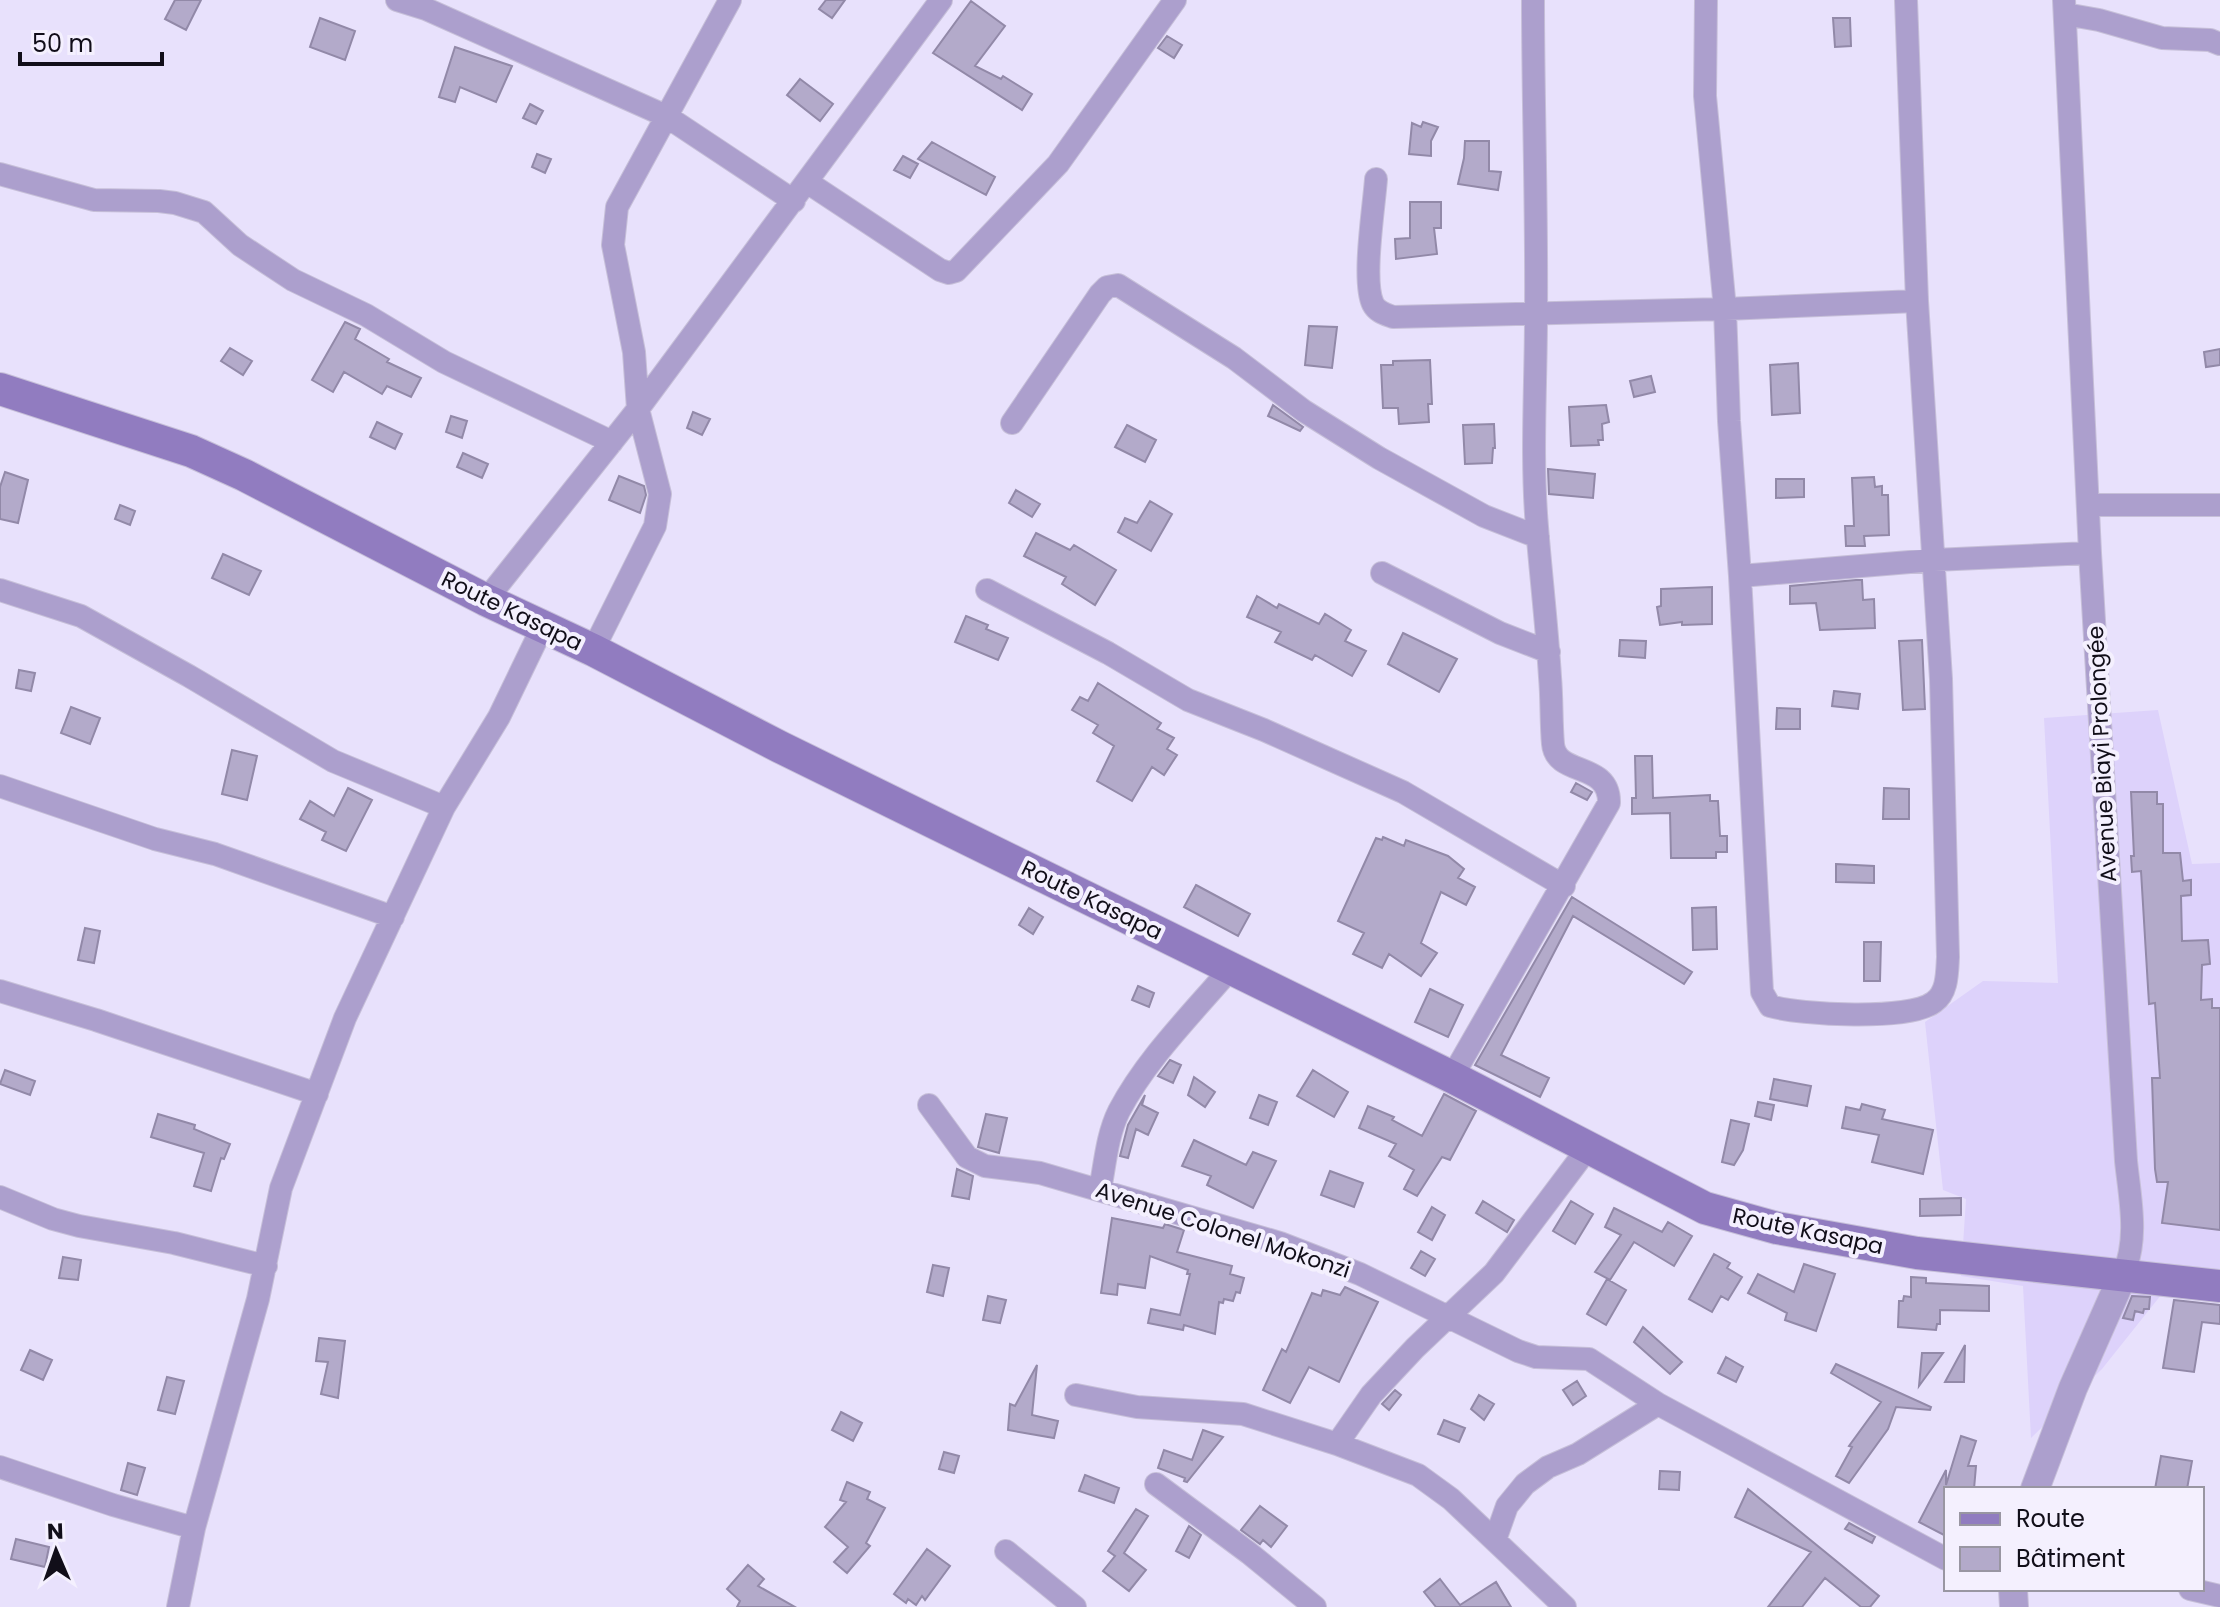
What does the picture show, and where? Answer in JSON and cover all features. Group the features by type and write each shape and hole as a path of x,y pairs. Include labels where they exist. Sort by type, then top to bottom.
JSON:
{"main road":[{"name":"Route Kasapa","path":"0,389 191,451 321,513 486,600 593,650 780,747 1452,1077 1705,1208 1777,1228 1917,1253 2220,1286"}],"street":[{"path":"397,0 426,9 666,116 794,201"},
{"path":"593,650 655,526 660,494 638,409 634,352 613,245 617,207 730,0"},
{"path":"486,600 638,409 941,0"},
{"path":"807,182 940,270 949,273 956,271 1058,164 1175,0"},
{"path":"1452,1077 1600,823 1609,803 1610,790 1602,779 1567,763 1555,753 1538,537 1534,418 1533,0"},
{"path":"1706,0 1705,96 1725,309 1762,992 1770,1006 1788,1011 1890,1014 1919,1010 1937,1001 1946,985 1948,957 1941,679 1917,301 1906,0"},
{"path":"2065,7 2162,38 2210,40 2220,44"},
{"name":"Avenue Biayi Prolongée","path":"2036,1487 2073,1388 2130,1257 2133,1230 2124,1129 2090,553 2065,7"},
{"path":"0,174 94,200 167,202 204,212 240,245 293,280 366,315 444,362 612,442"},
{"path":"1376,179 1369,281 1373,304 1380,312 1393,317 1917,301"},
{"path":"1012,423 1100,294 1107,287 1118,285 1234,358 1304,411 1379,458 1484,516 1538,537"},
{"path":"2088,505 2220,505"},
{"path":"1740,576 1934,560 2090,553"},
{"path":"1382,573 1500,633 1549,652"},
{"path":"0,590 81,616 333,761 444,807"},
{"path":"987,590 1108,653 1188,700 1403,792 1564,886"},
{"path":"178,1607 194,1528 266,1266 281,1188 345,1018 444,807 499,717 543,626"},
{"path":"0,786 155,839 215,854 393,917"},
{"path":"1100,1190 1118,1113 1149,1065 1231,968"},
{"path":"0,991 317,1094"},
{"name":"Avenue Colonel Mokonzi","path":"929,1105 967,1157 985,1166 1040,1173 1280,1243 1360,1274 1518,1351 1536,1357 1589,1359 1658,1404 1944,1558"},
{"path":"1337,1444 1371,1395 1494,1273 1588,1148"},
{"path":"0,1197 79,1226 174,1243 266,1266"},
{"path":"1076,1395 1137,1407 1243,1414 1337,1444 1418,1475 1451,1499 1565,1607"},
{"path":"1495,1540 1507,1506 1525,1484 1548,1467 1578,1454 1658,1404"},
{"path":"0,1467 194,1528"},
{"path":"1156,1484 1315,1607"},
{"path":"1006,1551 1075,1607"},
{"path":"2199,1591 2220,1596"}],"shaded area":[{"path":"2158,710 2192,864 2220,863 2220,1288 2169,1285 2102,1369 2031,1438 2023,1286 1961,1276 1966,1199 1943,1190 1925,1022 1983,981 2058,983 2044,718"}],"building":[{"path":"175,0 201,0 186,30 165,19"},
{"path":"826,0 845,0 832,18 819,9"},
{"path":"971,1 1005,26 975,66 1001,79 1003,76 1032,94 1022,110 933,53"},
{"path":"320,18 355,31 345,60 310,47"},
{"path":"1833,18 1850,18 1851,46 1835,47"},
{"path":"1167,36 1182,45 1174,58 1158,48"},
{"path":"455,47 512,66 496,102 460,87 455,102 439,97"},
{"path":"800,79 833,104 820,121 787,95"},
{"path":"530,104 543,111 536,124 523,118"},
{"path":"1423,122 1438,127 1431,141 1431,156 1409,154 1412,123 1421,127"},
{"path":"1465,141 1489,141 1489,171 1501,172 1498,190 1458,184"},
{"path":"932,142 995,177 986,195 918,159"},
{"path":"537,154 551,159 545,173 532,167"},
{"path":"903,156 918,164 910,178 894,170"},
{"path":"1410,202 1441,202 1441,228 1434,228 1437,254 1396,259 1395,239 1410,238"},
{"path":"345,322 360,329 355,339 389,359 387,362 421,378 411,397 387,386 382,394 344,372 333,392 312,380"},
{"path":"1309,326 1337,327 1332,368 1305,365"},
{"path":"230,348 252,361 243,375 221,361"},
{"path":"2220,349 2220,365 2206,367 2204,352"},
{"path":"1430,360 1432,404 1428,404 1429,422 1399,424 1398,408 1383,408 1381,365 1393,365 1393,361"},
{"path":"1798,363 1800,413 1772,415 1770,365"},
{"path":"1651,376 1655,392 1634,397 1630,381"},
{"path":"1273,405 1303,427 1300,431 1268,416"},
{"path":"1606,405 1609,422 1602,424 1603,440 1598,440 1599,445 1571,446 1569,407"},
{"path":"693,412 710,419 702,435 687,428"},
{"path":"451,416 467,421 462,438 446,432"},
{"path":"377,422 402,434 395,449 370,437"},
{"path":"1494,424 1492,463 1465,464 1463,425"},
{"path":"1127,425 1156,440 1145,462 1115,447"},
{"path":"463,453 488,464 482,478 457,467"},
{"path":"1548,469 1595,474 1593,498 1549,494"},
{"path":"5,472 28,480 18,523 0,519 0,487"},
{"path":"619,476 644,486 646,495 640,513 609,500"},
{"path":"1874,477 1875,487 1882,486 1882,495 1888,495 1889,535 1864,536 1865,546 1846,546 1845,526 1854,526 1852,478"},
{"path":"1776,479 1804,479 1804,497 1776,498"},
{"path":"1016,490 1040,504 1032,517 1009,503"},
{"path":"1150,501 1172,514 1151,551 1118,532 1125,518 1137,523"},
{"path":"120,505 135,511 130,525 115,519"},
{"path":"1036,533 1070,550 1074,545 1116,570 1095,605 1062,584 1066,577 1024,556"},
{"path":"223,554 261,571 249,595 212,578"},
{"path":"1862,580 1863,600 1874,599 1875,628 1820,630 1816,603 1790,604 1790,586"},
{"path":"1712,587 1712,624 1682,625 1682,622 1660,625 1657,607 1661,606 1661,589"},
{"path":"1257,596 1277,608 1279,604 1319,624 1325,614 1351,630 1345,641 1366,651 1352,676 1315,655 1312,660 1275,642 1281,632 1247,617"},
{"path":"966,616 1008,638 998,660 955,642"},
{"path":"1403,633 1457,659 1439,692 1388,664"},
{"path":"1620,640 1646,641 1645,658 1619,656"},
{"path":"1922,640 1925,709 1903,710 1899,641"},
{"path":"19,670 35,673 31,691 16,688"},
{"path":"1098,683 1161,723 1157,729 1174,738 1167,749 1177,755 1164,775 1152,767 1132,801 1097,781 1114,746 1093,733 1098,725 1072,710 1080,697 1088,701"},
{"path":"1834,691 1860,694 1858,709 1832,706"},
{"path":"71,707 100,718 90,744 61,733"},
{"path":"1777,708 1800,709 1800,729 1776,729"},
{"path":"232,750 257,756 247,800 222,794"},
{"path":"1635,756 1652,756 1653,798 1710,795 1710,801 1718,801 1720,836 1727,836 1727,852 1716,852 1716,858 1671,858 1670,813 1632,814 1632,798 1636,798"},
{"path":"1576,783 1592,792 1587,800 1571,792"},
{"path":"348,788 372,800 346,851 322,840 326,832 300,819 310,801 334,816"},
{"path":"1884,788 1909,789 1909,819 1883,819"},
{"path":"2131,792 2157,792 2157,804 2163,804 2163,853 2180,853 2183,881 2191,880 2191,895 2181,896 2182,941 2208,940 2210,964 2202,965 2201,1000 2212,999 2212,1008 2220,1008 2220,1230 2162,1223 2168,1182 2157,1182 2155,1169 2152,1078 2160,1078 2155,1003 2149,1004 2141,871 2132,872"},
{"path":"1383,837 1404,846 1406,840 1448,856 1464,869 1458,878 1475,887 1466,905 1441,892 1421,943 1437,953 1421,976 1389,954 1382,968 1353,954 1364,933 1338,921 1376,838 1382,840"},
{"path":"1836,864 1874,866 1874,883 1836,882"},
{"path":"1196,885 1250,914 1238,936 1184,907"},
{"path":"1572,897 1692,972 1684,984 1573,916 1501,1055 1549,1078 1540,1097 1475,1065"},
{"path":"1716,907 1717,949 1693,950 1692,908"},
{"path":"1029,908 1043,917 1033,934 1019,925"},
{"path":"85,928 100,931 94,963 78,960"},
{"path":"1864,942 1881,942 1880,981 1864,981"},
{"path":"1138,986 1154,993 1149,1007 1132,1000"},
{"path":"1430,989 1463,1005 1448,1037 1415,1022"},
{"path":"1170,1060 1181,1065 1173,1083 1158,1076"},
{"path":"5,1070 35,1081 30,1095 0,1084"},
{"path":"1313,1070 1348,1092 1334,1117 1297,1096"},
{"path":"1194,1077 1215,1092 1205,1107 1188,1095"},
{"path":"1774,1079 1811,1086 1807,1106 1770,1099"},
{"path":"1444,1094 1476,1111 1450,1160 1442,1157 1417,1196 1404,1189 1414,1170 1389,1156 1396,1144 1359,1128 1368,1106 1394,1117 1392,1120 1422,1136"},
{"path":"1145,1095 1142,1105 1158,1113 1148,1135 1136,1129 1128,1158 1120,1156 1128,1125"},
{"path":"1259,1095 1277,1102 1268,1125 1250,1118"},
{"path":"1758,1102 1774,1105 1771,1120 1755,1116"},
{"path":"1862,1104 1885,1110 1882,1119 1933,1130 1923,1174 1872,1162 1879,1135 1842,1128 1846,1107 1860,1110"},
{"path":"158,1114 195,1125 194,1129 230,1144 224,1159 221,1158 211,1191 194,1186 204,1153 151,1137"},
{"path":"986,1114 1007,1118 999,1153 978,1147"},
{"path":"1731,1120 1749,1124 1743,1150 1734,1165 1722,1162"},
{"path":"1194,1140 1246,1165 1253,1152 1276,1161 1253,1208 1207,1185 1211,1176 1182,1166"},
{"path":"957,1169 973,1176 969,1199 952,1196"},
{"path":"1330,1171 1363,1183 1354,1207 1321,1195"},
{"path":"1961,1198 1961,1215 1920,1216 1920,1199"},
{"path":"1483,1201 1514,1220 1507,1232 1476,1213"},
{"path":"1571,1201 1593,1214 1575,1244 1553,1231"},
{"path":"1432,1207 1445,1215 1432,1240 1418,1232"},
{"path":"1614,1208 1662,1232 1668,1222 1692,1236 1674,1266 1634,1242 1610,1280 1595,1272 1621,1235 1605,1227"},
{"path":"1112,1218 1163,1228 1165,1224 1184,1230 1177,1252 1232,1266 1230,1274 1244,1278 1240,1293 1236,1292 1233,1301 1224,1299 1223,1303 1219,1302 1215,1334 1184,1325 1183,1330 1148,1323 1151,1309 1180,1315 1190,1274 1187,1274 1188,1270 1150,1256 1145,1288 1118,1284 1117,1295 1101,1293"},
{"path":"1421,1251 1435,1259 1425,1276 1411,1268"},
{"path":"1714,1254 1730,1263 1727,1268 1742,1277 1728,1300 1721,1296 1712,1312 1689,1299"},
{"path":"63,1257 81,1260 78,1280 59,1278"},
{"path":"1804,1264 1835,1274 1816,1331 1785,1320 1787,1313 1748,1293 1758,1274 1794,1292"},
{"path":"933,1265 949,1268 943,1296 927,1292"},
{"path":"1911,1277 1926,1278 1926,1283 1989,1286 1989,1311 1940,1310 1940,1324 1937,1324 1936,1330 1898,1327 1899,1301 1903,1301 1904,1296 1911,1297"},
{"path":"1607,1279 1626,1290 1606,1325 1587,1314"},
{"path":"1345,1287 1378,1302 1339,1382 1309,1367 1290,1403 1263,1390 1282,1349 1286,1352 1312,1293 1321,1296 1323,1290 1340,1295"},
{"path":"988,1296 1006,1300 1000,1323 983,1320"},
{"path":"2132,1296 2150,1297 2149,1309 2144,1309 2143,1313 2135,1311 2133,1320 2123,1318"},
{"path":"2174,1300 2220,1305 2220,1324 2202,1322 2194,1372 2163,1368"},
{"path":"1643,1327 1682,1362 1670,1374 1634,1342"},
{"path":"319,1338 345,1341 338,1398 321,1394 328,1362 316,1361"},
{"path":"1965,1345 1964,1382 1945,1382"},
{"path":"30,1350 52,1360 43,1380 21,1370"},
{"path":"1922,1353 1943,1353 1919,1386"},
{"path":"1726,1357 1743,1367 1736,1382 1718,1373"},
{"path":"1836,1364 1931,1407 1930,1410 1896,1407 1888,1429 1849,1483 1836,1476 1852,1447 1849,1446 1881,1402 1831,1373"},
{"path":"1037,1365 1032,1415 1058,1421 1054,1438 1008,1430 1010,1404 1015,1406"},
{"path":"167,1377 184,1381 175,1414 158,1410"},
{"path":"1577,1381 1586,1396 1573,1405 1563,1390"},
{"path":"1395,1390 1401,1395 1389,1410 1382,1404"},
{"path":"1479,1395 1494,1404 1484,1420 1471,1409"},
{"path":"841,1412 862,1423 853,1441 832,1430"},
{"path":"1444,1420 1465,1428 1459,1442 1438,1434"},
{"path":"1203,1430 1223,1437 1187,1482 1185,1478 1158,1468 1164,1450 1192,1460"},
{"path":"1961,1436 1976,1441 1968,1466 1976,1466 1974,1487 1944,1487 1944,1535 1919,1522 1946,1470 1946,1485"},
{"path":"944,1452 959,1456 954,1473 939,1469"},
{"path":"2161,1456 2192,1461 2187,1487 2155,1487"},
{"path":"128,1463 145,1468 137,1495 121,1490"},
{"path":"1660,1471 1680,1472 1679,1490 1659,1489"},
{"path":"1085,1475 1119,1488 1114,1503 1079,1491"},
{"path":"847,1482 870,1492 867,1499 885,1508 866,1543 870,1546 847,1573 834,1562 848,1547 825,1527 846,1502 840,1500"},
{"path":"1748,1489 1879,1596 1870,1607 1861,1607 1825,1578 1802,1607 1768,1607 1811,1552 1735,1517"},
{"path":"1260,1506 1287,1526 1271,1547 1263,1540 1260,1544 1241,1530"},
{"path":"1136,1509 1148,1516 1124,1553 1146,1570 1129,1591 1103,1571 1115,1556 1108,1551"},
{"path":"1849,1523 1875,1537 1872,1543 1845,1529"},
{"path":"1189,1526 1201,1535 1189,1558 1176,1551"},
{"path":"16,1539 49,1547 45,1567 11,1559"},
{"path":"927,1549 950,1566 925,1600 922,1596 916,1605 908,1599 906,1603 894,1594"},
{"path":"748,1565 764,1579 758,1586 795,1607 737,1607 740,1601 727,1589"},
{"path":"1440,1579 1460,1605 1496,1582 1511,1607 1436,1607 1424,1592"}]}
